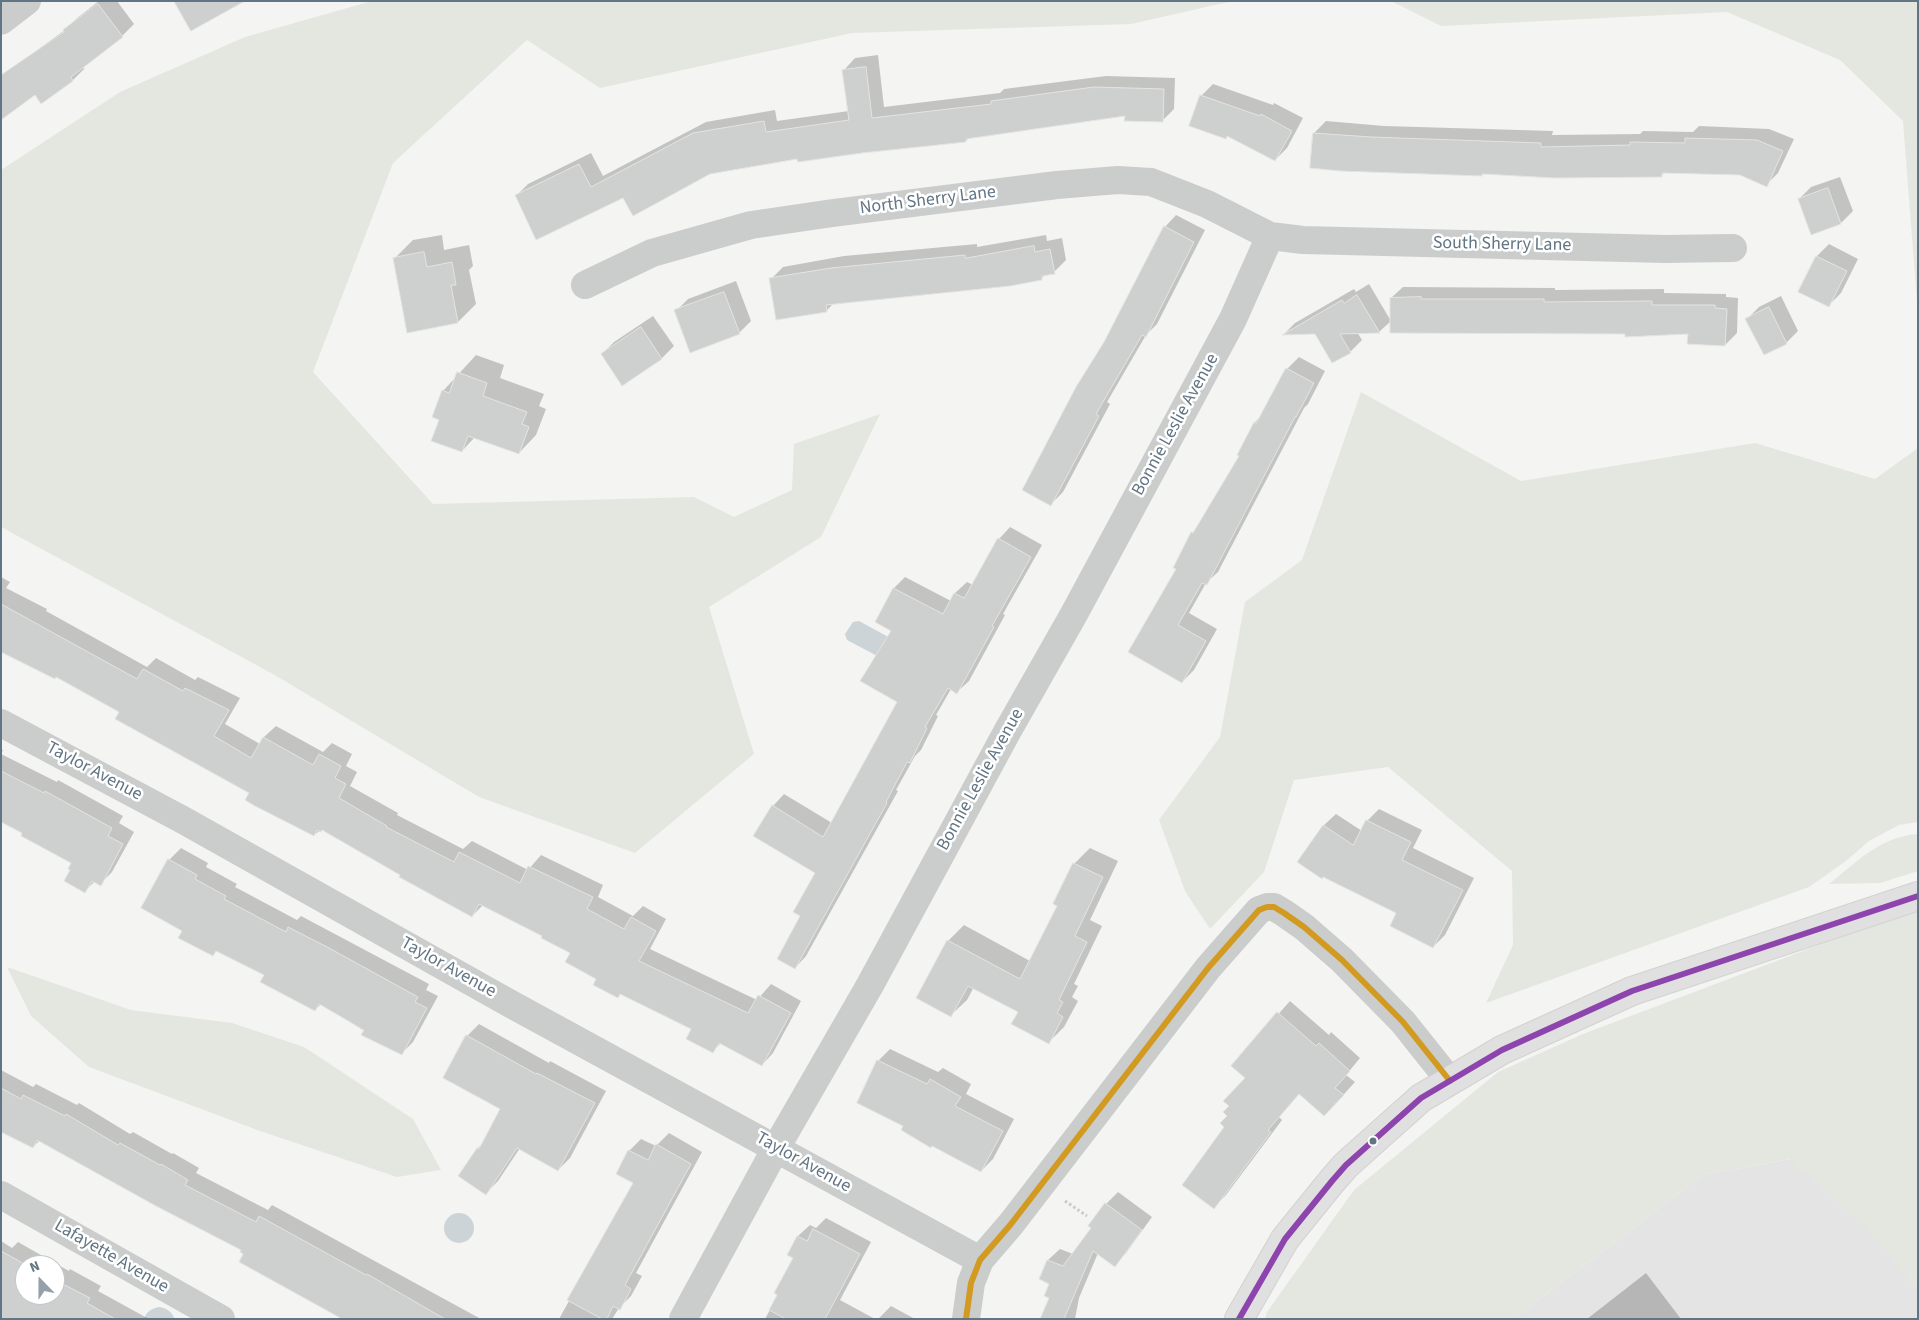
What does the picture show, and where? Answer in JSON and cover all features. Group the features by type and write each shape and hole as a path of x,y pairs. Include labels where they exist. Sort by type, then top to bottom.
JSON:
{"main road":[{"path":"1239,1319 1285,1240 1346,1165 1421,1098 1502,1050 1632,991 1918,896"}],"street":[{"path":"1,21 27,1"},
{"name":"North Sherry Lane","path":"584,284 652,253 751,225 1057,185 1118,180 1151,182 1207,204 1270,236"},
{"name":"South Sherry Lane","path":"1270,236 1323,242 1665,249 1733,248"},
{"name":"Bonnie Leslie Avenue","path":"683,1319 776,1148 870,985 1007,732 1074,614 1233,319 1270,236"},
{"name":"Taylor Avenue","path":"1,723 183,820 520,1009 980,1260"},
{"path":"966,1319 971,1283 980,1260 1006,1230 1208,968 1259,910 1266,907 1274,907 1284,913 1304,927 1342,960 1403,1022 1450,1081"},
{"name":"Lafayette Avenue","path":"1,1195 221,1319"}],"path":[{"path":"1062,1198 1087,1216"}],"shaded area":[{"path":"372,1 1233,1 1131,24 852,33 600,88 527,40 393,163 313,372 433,504 694,497 734,517 792,490 794,444 880,414 821,537 709,607 754,754 635,853 479,797 273,674 1,527 1,170 120,92 245,37"},
{"path":"1391,1 1918,1 1918,315 1903,121 1840,60 1727,12 1441,26"},
{"path":"1361,392 1521,481 1755,443 1875,479 1918,448 1918,822 1899,825 1869,841 1846,861 1809,887 1486,1003 1513,945 1512,871 1388,767 1294,780 1264,872 1210,929 1185,891 1159,820 1220,737 1245,602 1302,560"},
{"path":"859,621 892,639 881,658 847,640 845,634 853,622"},
{"path":"1918,834 1918,871 1880,883 1829,884 1870,851 1892,840"},
{"path":"1918,911 1918,1290 1868,1230 1790,1159 1703,1175 1513,1319 1265,1319 1267,1312 1354,1190 1498,1072 1583,1034 1869,926"},
{"path":"7,967 131,1010 232,1023 304,1047 413,1119 441,1170 397,1177 260,1131 89,1067 31,1016"},
{"path":"1791,1159 1869,1230 1918,1290 1918,1319 1513,1319 1703,1175"},
{"path":"459,1213 470,1217 474,1228 470,1239 459,1243 448,1239 444,1228 448,1217"},
{"path":"159,1307 168,1310 175,1319 144,1319 146,1314"}],"building":[{"path":"174,1 245,1 191,31"},
{"path":"98,4 123,37 71,77 73,81 41,104 35,95 1,120 1,75 64,32 63,30"},
{"path":"866,67 872,118 991,104 991,101 1094,87 1164,89 1163,122 1124,121 1125,116 966,139 966,142 798,162 797,159 710,174 633,216 623,198 536,240 515,195 579,164 591,187 693,133 764,121 766,132 849,120 842,70"},
{"path":"1200,95 1260,116 1261,114 1292,131 1275,161 1227,136 1226,139 1189,126"},
{"path":"1313,133 1541,143 1541,147 1630,145 1630,142 1685,143 1685,138 1757,140 1783,151 1767,187 1740,175 1662,173 1662,177 1555,178 1482,174 1482,176 1340,171 1310,168"},
{"path":"1828,188 1841,224 1811,235 1798,199"},
{"path":"1164,226 1194,242 1146,337 1142,335 1096,414 1099,416 1051,506 1022,490 1076,387 1104,342"},
{"path":"1034,246 1035,252 1050,249 1055,274 1042,276 1042,280 1010,286 826,305 827,312 776,320 769,278 831,268 965,255 965,258"},
{"path":"424,252 427,267 452,262 456,285 451,285 458,323 407,333 393,258"},
{"path":"1816,256 1847,271 1829,307 1798,292"},
{"path":"724,292 740,334 690,353 674,310"},
{"path":"1357,295 1380,333 1340,334 1351,353 1332,363 1315,334 1282,335 1342,300 1344,303"},
{"path":"1421,297 1421,299 1544,299 1544,302 1652,301 1652,305 1715,305 1715,308 1727,309 1725,346 1687,344 1688,334 1625,337 1625,334 1390,333 1390,298"},
{"path":"1769,307 1787,344 1764,355 1745,319"},
{"path":"641,327 662,359 622,386 601,354"},
{"path":"1286,368 1314,383 1207,585 1202,583 1178,625 1206,641 1182,683 1128,652 1176,569 1173,568 1191,532 1193,533 1239,456 1237,455 1254,422 1256,423"},
{"path":"457,372 487,383 483,396 527,412 522,424 529,427 519,454 468,436 462,452 431,441 439,420 432,417 442,390 449,393"},
{"path":"998,538 1031,557 992,626 994,627 957,694 948,688 925,727 927,728 910,763 907,762 887,803 795,969 777,959 800,916 793,912 815,873 753,836 772,805 823,837 897,702 860,681 891,631 875,622 893,588 943,614 954,593 964,598"},
{"path":"1,604 137,679 143,669 183,691 185,688 229,710 214,736 251,758 263,737 313,765 319,754 341,766 335,778 346,784 339,798 386,827 454,862 459,852 520,883 528,866 593,897 587,909 624,929 631,917 656,931 639,961 748,1013 758,995 791,1013 762,1066 719,1043 713,1053 686,1039 691,1029 620,994 618,998 593,985 596,979 565,962 570,953 541,938 542,936 479,904 472,917 399,877 400,875 322,830 321,832 317,830 314,836 255,806 245,800 249,793 115,719 119,712 56,677 55,679 1,652"},
{"path":"1,771 44,793 45,791 112,828 108,836 123,844 101,886 92,881 85,893 64,881 70,870 68,869 71,863 21,836 22,833 1,822"},
{"path":"1366,820 1411,842 1402,860 1463,890 1433,948 1390,926 1396,913 1323,877 1322,879 1297,862 1323,825 1353,845"},
{"path":"168,859 197,875 195,879 226,896 224,899 286,932 288,927 418,997 415,1002 427,1008 402,1055 361,1035 364,1030 319,1004 315,1011 260,982 264,975 216,951 213,956 178,938 182,931 141,908"},
{"path":"1073,863 1103,877 1075,936 1087,942 1059,1000 1063,1002 1057,1013 1063,1017 1049,1044 1011,1024 1018,1012 968,986 951,1017 916,998 947,940 1020,979 1057,906 1053,904"},
{"path":"1277,1012 1316,1046 1319,1043 1350,1071 1335,1088 1344,1095 1324,1116 1299,1094 1268,1130 1271,1132 1214,1209 1182,1185 1224,1127 1220,1123 1227,1116 1223,1112 1229,1106 1223,1101 1245,1078 1231,1066"},
{"path":"466,1035 536,1074 595,1103 558,1171 517,1148 486,1195 458,1176 477,1148 479,1149 500,1109 443,1078"},
{"path":"877,1060 927,1084 930,1079 961,1097 955,1106 1003,1131 981,1172 932,1146 931,1148 901,1130 903,1126 857,1103"},
{"path":"1,1088 21,1099 23,1095 65,1116 66,1114 118,1145 120,1143 188,1180 185,1185 256,1222 259,1216 367,1274 445,1319 342,1319 239,1262 243,1254 240,1252 241,1250 156,1206 37,1140 33,1148 1,1132"},
{"path":"656,1144 691,1164 625,1285 631,1289 620,1310 613,1306 607,1319 602,1319 567,1300 633,1183 616,1174 628,1150 648,1160"},
{"path":"1105,1203 1142,1230 1115,1267 1093,1251 1064,1319 1040,1319 1049,1298 1044,1296 1049,1284 1039,1279 1047,1260 1063,1266 1091,1228 1088,1226"},
{"path":"813,1229 860,1254 825,1319 786,1319 769,1310 777,1295 774,1293 793,1258 787,1255 797,1236 807,1241"},
{"path":"1,1251 15,1259 15,1305 65,1305 65,1285 90,1298 87,1303 115,1319 1,1319"}],"transit line":[{"path":"1239,1319 1285,1239 1332,1181 1346,1165 1421,1098 1502,1050 1632,991 1918,896"},
{"path":"966,1319 971,1283 980,1260 1011,1224 1208,968 1259,910 1274,907 1284,913 1304,927 1342,960 1403,1022 1450,1081"}]}
